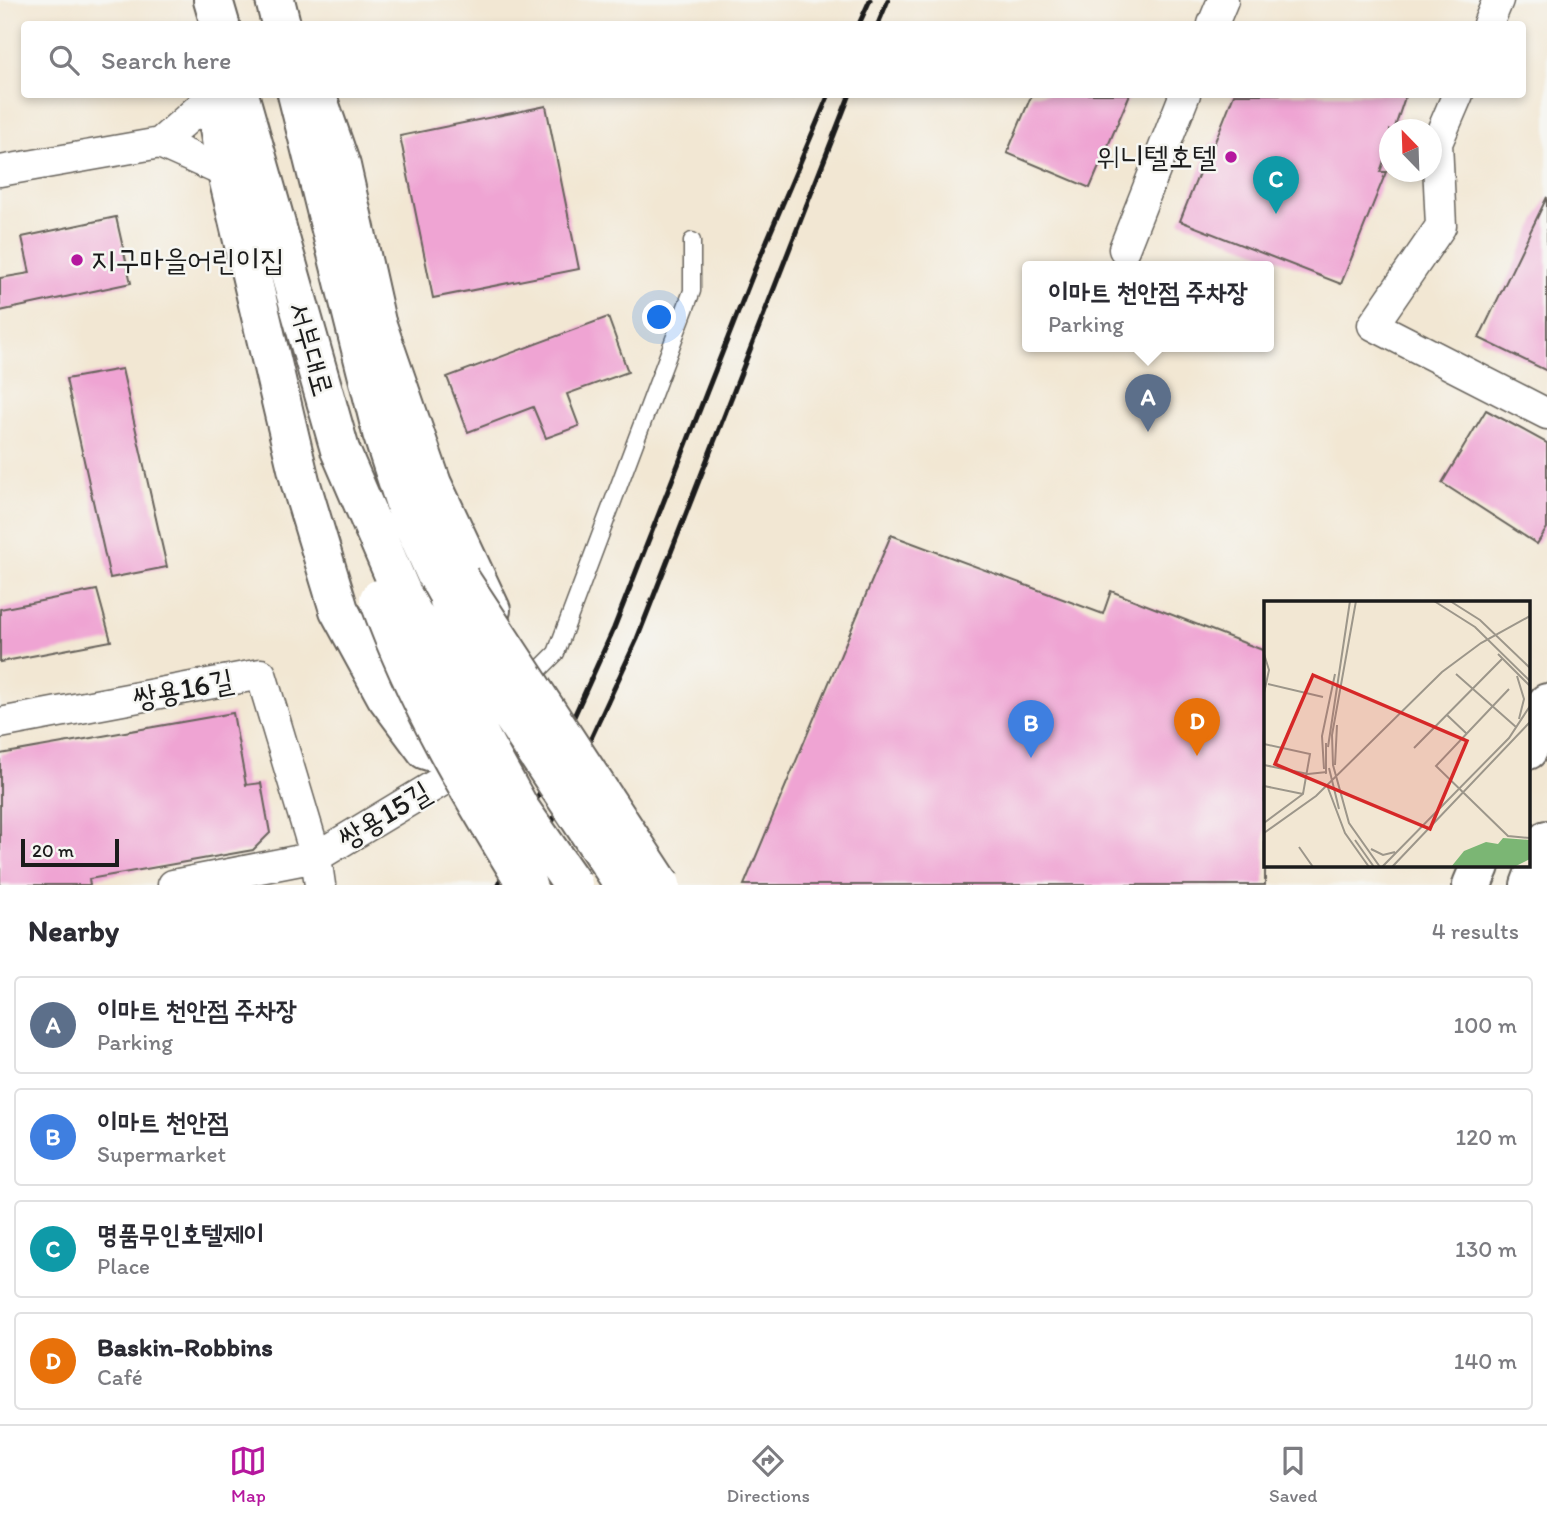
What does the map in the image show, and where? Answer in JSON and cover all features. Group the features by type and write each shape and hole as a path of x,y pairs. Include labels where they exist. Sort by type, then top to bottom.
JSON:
{"main road":[{"path":"200,0 203,21"},
{"path":"213,0 219,21"},
{"path":"275,0 280,21"},
{"path":"284,0 291,21"},
{"path":"222,98 227,173 300,481 339,610 386,696 426,750 470,764 503,729 517,692 499,629 432,484 376,322 341,166 317,98"},
{"name":"서부대로","path":"223,98 340,450 346,506 391,598"},
{"name":"서부대로","path":"299,98 382,433 407,510 451,583"},
{"path":"451,583 491,684 624,885"},
{"path":"451,583 661,885"},
{"path":"391,598 402,662 455,769 527,885"},
{"path":"391,598 520,809 573,885"},
{"path":"1530,745 1547,703"},
{"path":"1530,885 1547,840"},
{"path":"1472,885 1480,867"}],"street":[{"path":"1214,21 1223,0"},
{"path":"1489,21 1498,0"},
{"path":"0,171 160,143 218,98"},
{"path":"1124,249 1183,98"},
{"path":"1456,98 1437,144 1441,226 1373,325 1547,414"},
{"path":"160,143 227,173"},
{"name":"쌍용16길","path":"0,723 261,674 318,871"},
{"name":"쌍용15길","path":"173,885 318,871 470,764"}],"lane":[{"path":"517,692 556,653 692,291 692,241"}],"building":[{"path":"1030,98 1128,98 1090,188 1007,153"},
{"path":"1232,98 1405,98 1398,119 1379,119 1379,182 1382,182 1341,284 1180,221 1211,143 1214,144"},
{"path":"546,106 579,269 433,298 400,136"},
{"path":"1547,197 1547,371 1479,338"},
{"name":"지구마을어린이집","path":"116,217 131,283 0,311 0,278 30,273 22,237"},
{"path":"608,317 628,372 567,394 579,426 546,438 533,407 468,432 447,377"},
{"path":"122,369 167,567 110,578 66,379"},
{"path":"1486,410 1547,443 1547,528 1537,544 1442,483"},
{"path":"891,535 1103,614 1111,591 1264,651 1265,885 744,885"},
{"path":"97,590 111,641 0,662 0,609"},
{"path":"233,713 246,785 261,783 270,833 253,850 89,879 90,885 0,885 0,754"}],"railway":[{"path":"860,21 870,0"},
{"path":"879,21 888,0"},
{"path":"498,885 614,628 755,269 827,98"},
{"path":"523,885 637,639 848,98"}],"place":[{"name":"위니텔호텔","path":"1231,157"},
{"name":"명품무인호텔제이","path":"1276,214"},
{"name":"지구마을어린이집","path":"77,260"},
{"name":"이마트 천안점 주차장","path":"1148,432"},
{"name":"Baskin-Robbins","path":"1197,756"},
{"name":"이마트 천안점","path":"1031,758"}]}
